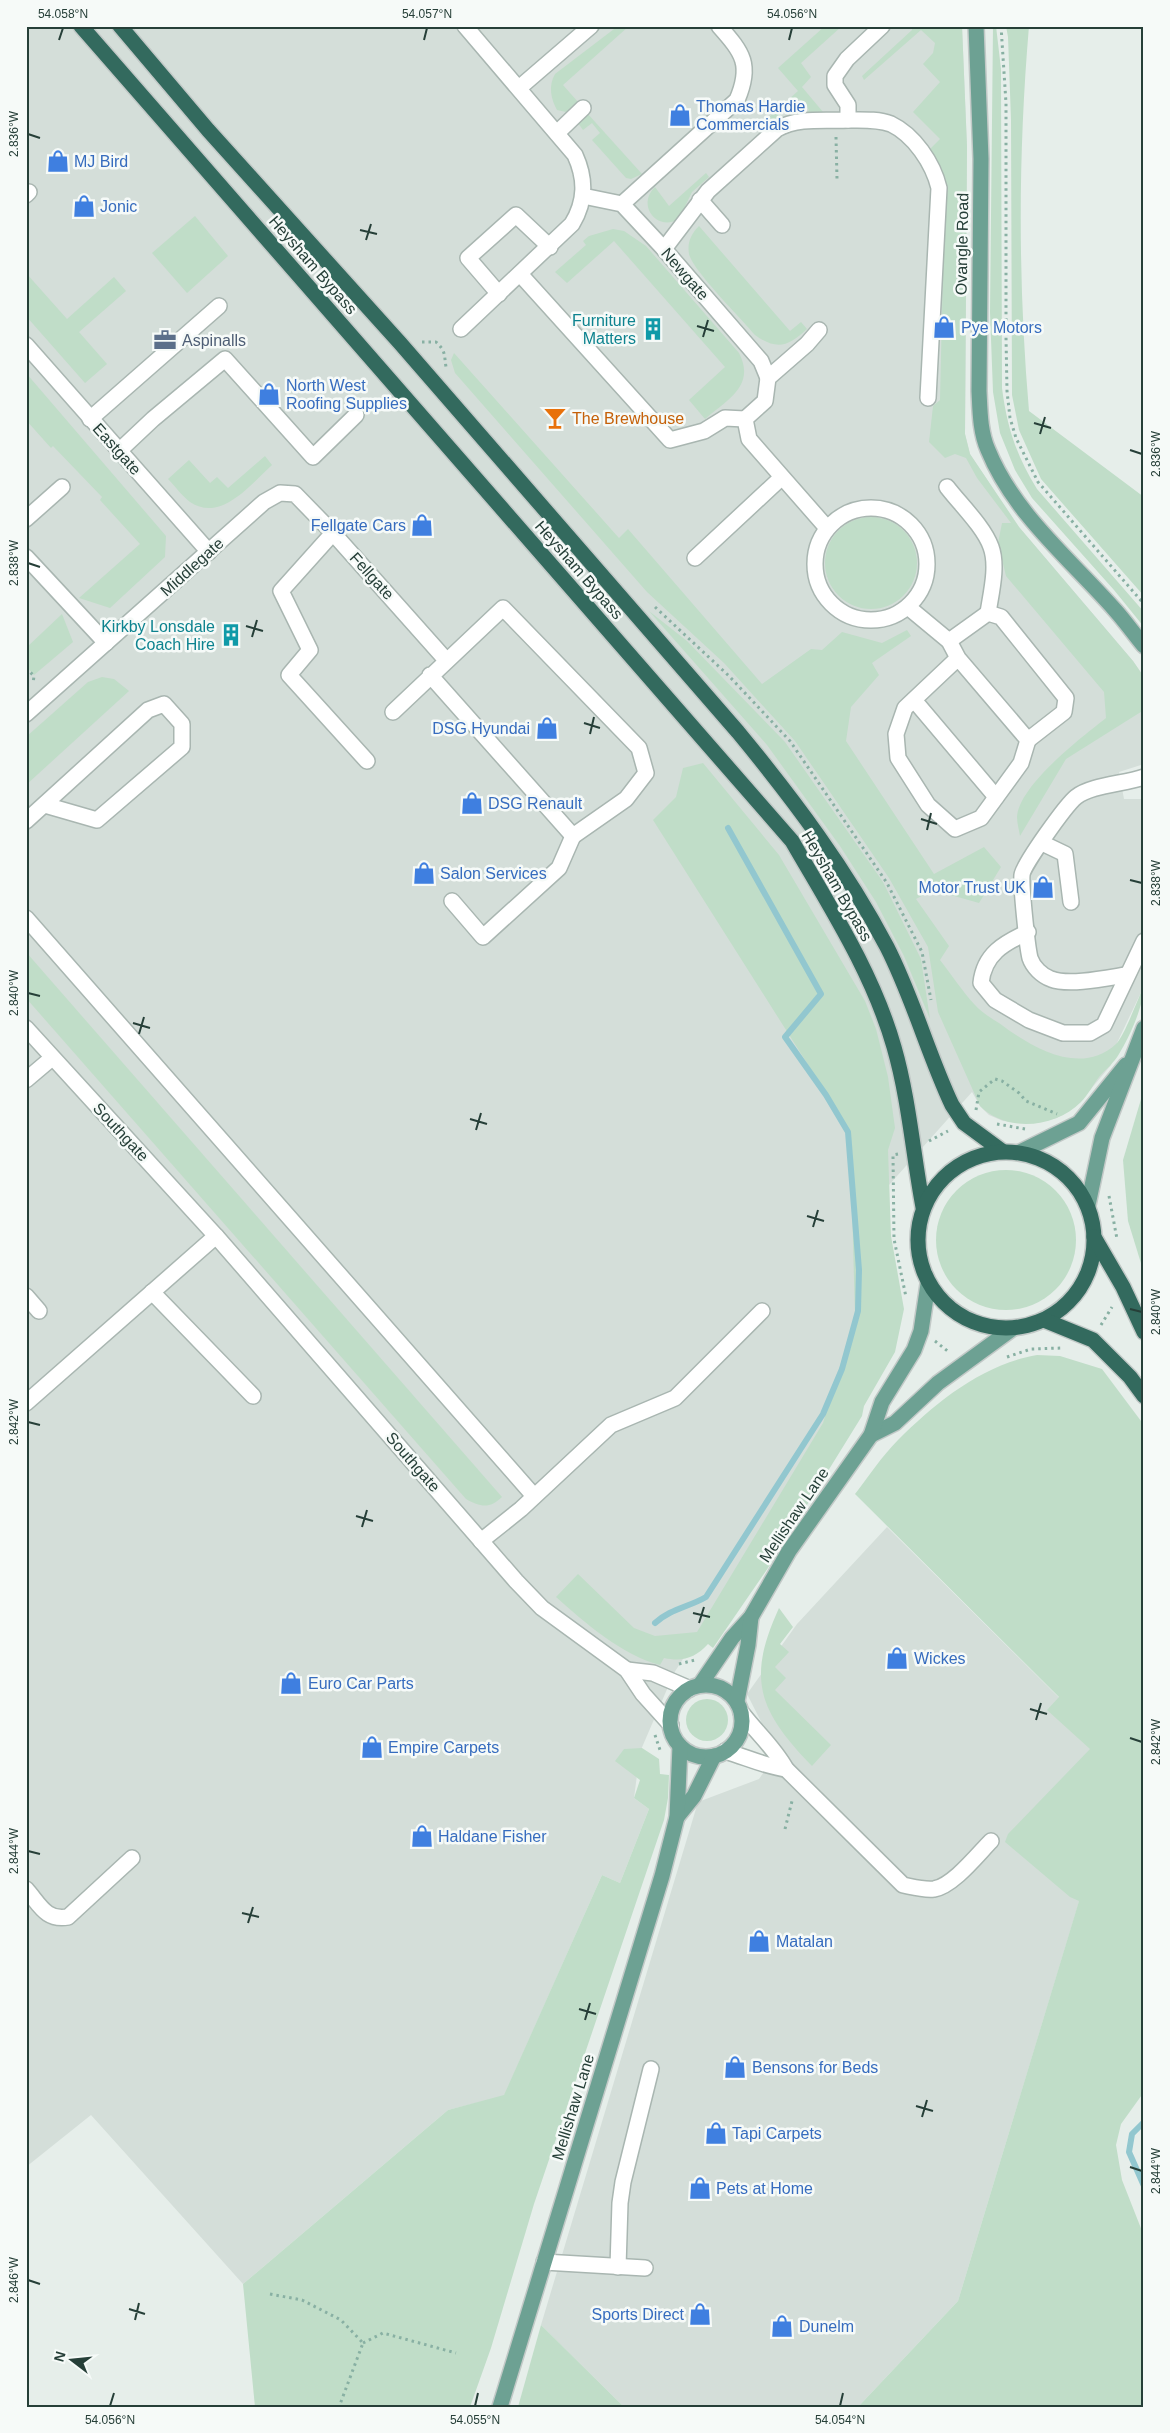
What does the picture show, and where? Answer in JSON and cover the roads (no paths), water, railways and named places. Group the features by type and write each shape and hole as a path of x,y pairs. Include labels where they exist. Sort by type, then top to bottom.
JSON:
{"highway":[{"name":"Heysham Bypass","path":"80,26 792,840 851,943 882,1010 903,1083 923,1207"},
{"name":"Heysham Bypass","path":"120,26 208,130 419,365 738,732 786,791 860,899 888,949 952,1105 964,1124 1002,1151"},
{"path":"1002,1151 1020,1152 1042,1158 1061,1170 1076,1186 1088,1205 1094,1237 1092,1262 1082,1286 1065,1306 1044,1320 1012,1329 987,1327 964,1318 943,1304 928,1284 919,1259 917,1233 923,1207 936,1185 954,1167 977,1156 1002,1151"},
{"path":"1094,1237 1124,1287 1144,1332"},
{"path":"1044,1320 1093,1340 1130,1377 1144,1396"}],"main road":[{"name":"Ovangle Road","path":"976,26 981,159 979,391 981,425 988,449 999,473 1029,515 1116,611 1144,646"},
{"path":"1088,1205 1102,1138 1130,1060 1144,1028"},
{"path":"1020,1152 1078,1123 1130,1060"},
{"name":"Mellishaw Lane","path":"695,1687 732,1638 751,1617 789,1551 871,1435 882,1402 914,1350 921,1331 928,1284"},
{"name":"Mellishaw Lane","path":"871,1435 895,1423 938,1383 1012,1329"},
{"name":"Mellishaw Lane","path":"739,1706 751,1617"},
{"path":"695,1687 720,1687 730,1693 739,1706 742,1723 740,1734 734,1744 720,1754 695,1755 680,1746 671,1725 671,1713 675,1702 695,1687"},
{"name":"Mellishaw Lane","path":"500,2407 662,1876 678,1817 680,1746"},
{"name":"Mellishaw Lane","path":"678,1817 694,1796 720,1754"}],"street":[{"path":"461,329 550,247 572,224 579,213 584,180 581,167 575,155 465,26"},
{"path":"519,88 591,26"},
{"path":"583,196 622,204 737,100 743,85 744,61 735,44 719,26"},
{"path":"842,120 848,105 835,85 835,76 847,59 882,26"},
{"path":"557,133 583,108"},
{"path":"664,249 688,221 700,200 777,129 786,124 842,120 880,121 891,124 901,131 925,156 937,179 939,188 928,398"},
{"path":"700,200 722,225"},
{"name":"Newgate","path":"622,204 664,249 761,361 768,378"},
{"path":"499,294 468,258 516,215 550,247"},
{"path":"520,274 670,440 704,432 725,418 746,419 765,401 768,378 819,330"},
{"path":"90,419 219,306"},
{"name":"Eastgate","path":"26,345 209,552"},
{"path":"119,451 225,359 312,457 356,415"},
{"path":"746,419 749,439 827,528"},
{"path":"695,558 782,478"},
{"path":"26,519 62,487"},
{"path":"947,487 984,534 991,547 993,561 988,613 949,641"},
{"name":"Middlegate","path":"26,714 264,502 280,493 295,494"},
{"name":"Fellgate","path":"295,494 333,533 446,660"},
{"path":"877,508 895,513 910,524 921,538 927,556 927,566 920,593 908,607 892,617 874,621 855,619 838,611 825,598 816,581 814,563 818,544 827,528 841,516 858,509 877,508"},
{"path":"333,533 281,591 310,650 289,675 368,761"},
{"path":"26,557 106,643"},
{"path":"908,607 949,641 958,658 1028,740"},
{"path":"393,712 503,608 639,748 646,772 626,799 573,836 559,868 483,937 452,900"},
{"path":"958,658 905,708 896,734 898,758 928,805 955,829 981,818 1022,762 1028,740 1064,712 1066,698 1001,617 988,613"},
{"path":"430,676 573,836"},
{"path":"914,700 996,797"},
{"path":"26,821 148,710 164,704 182,724 182,747 97,820 45,805"},
{"path":"1126,975 1086,981 1052,979 1038,972 1030,959 1022,873 1069,803 1084,792 1136,783 1144,776"},
{"path":"1042,843 1065,854 1072,902"},
{"path":"26,918 534,1496"},
{"path":"1028,932 1006,942 991,955 982,969 981,983 995,1000 1029,1020 1062,1033 1090,1033 1104,1025 1126,975 1144,941"},
{"name":"Southgate","path":"26,1028 216,1236 516,1582 542,1608 628,1670 643,1694 671,1725"},
{"path":"26,1080 52,1058"},
{"path":"26,1403 216,1236"},
{"path":"152,1292 253,1396"},
{"path":"26,1296 39,1311"},
{"path":"481,1541 534,1496 611,1425 675,1398 762,1312"},
{"name":"Southgate","path":"628,1670 653,1673 695,1687"},
{"path":"739,1706 756,1732 776,1752 786,1769 903,1885 922,1889 936,1889 958,1875 991,1841"},
{"path":"720,1754 747,1757 764,1766 786,1769"},
{"path":"26,1889 48,1914 57,1919 68,1917 132,1858"},
{"path":"618,2267 622,2182 651,2068"},
{"path":"544,2262 645,2268"}],"waterway":[{"path":"655,1623 667,1614 706,1597 823,1414 842,1369 858,1311 859,1270 848,1132 826,1095 785,1037 821,994 728,828"},
{"path":"1144,2122 1132,2134 1129,2152 1144,2186"}],"place":[{"name":"Thomas Hardie Commercials","path":"680,115"},
{"name":"MJ Bird","path":"58,161"},
{"name":"Jonic","path":"84,206"},
{"name":"Pye Motors","path":"944,327"},
{"name":"Furniture Matters","path":"653,329"},
{"name":"Aspinalls","path":"165,340"},
{"name":"North West Roofing Supplies","path":"269,394"},
{"name":"The Brewhouse","path":"555,418"},
{"name":"Fellgate Cars","path":"422,525"},
{"name":"Kirkby Lonsdale Coach Hire","path":"231,635"},
{"name":"DSG Hyundai","path":"547,728"},
{"name":"DSG Renault","path":"472,803"},
{"name":"Salon Services","path":"424,873"},
{"name":"Motor Trust UK","path":"1043,887"},
{"name":"Wickes","path":"897,1658"},
{"name":"Euro Car Parts","path":"291,1683"},
{"name":"Empire Carpets","path":"372,1747"},
{"name":"Haldane Fisher","path":"422,1836"},
{"name":"Matalan","path":"759,1941"},
{"name":"Bensons for Beds","path":"735,2067"},
{"name":"Tapi Carpets","path":"716,2133"},
{"name":"Pets at Home","path":"700,2188"},
{"name":"Sports Direct","path":"700,2314"},
{"name":"Dunelm","path":"782,2326"}]}
